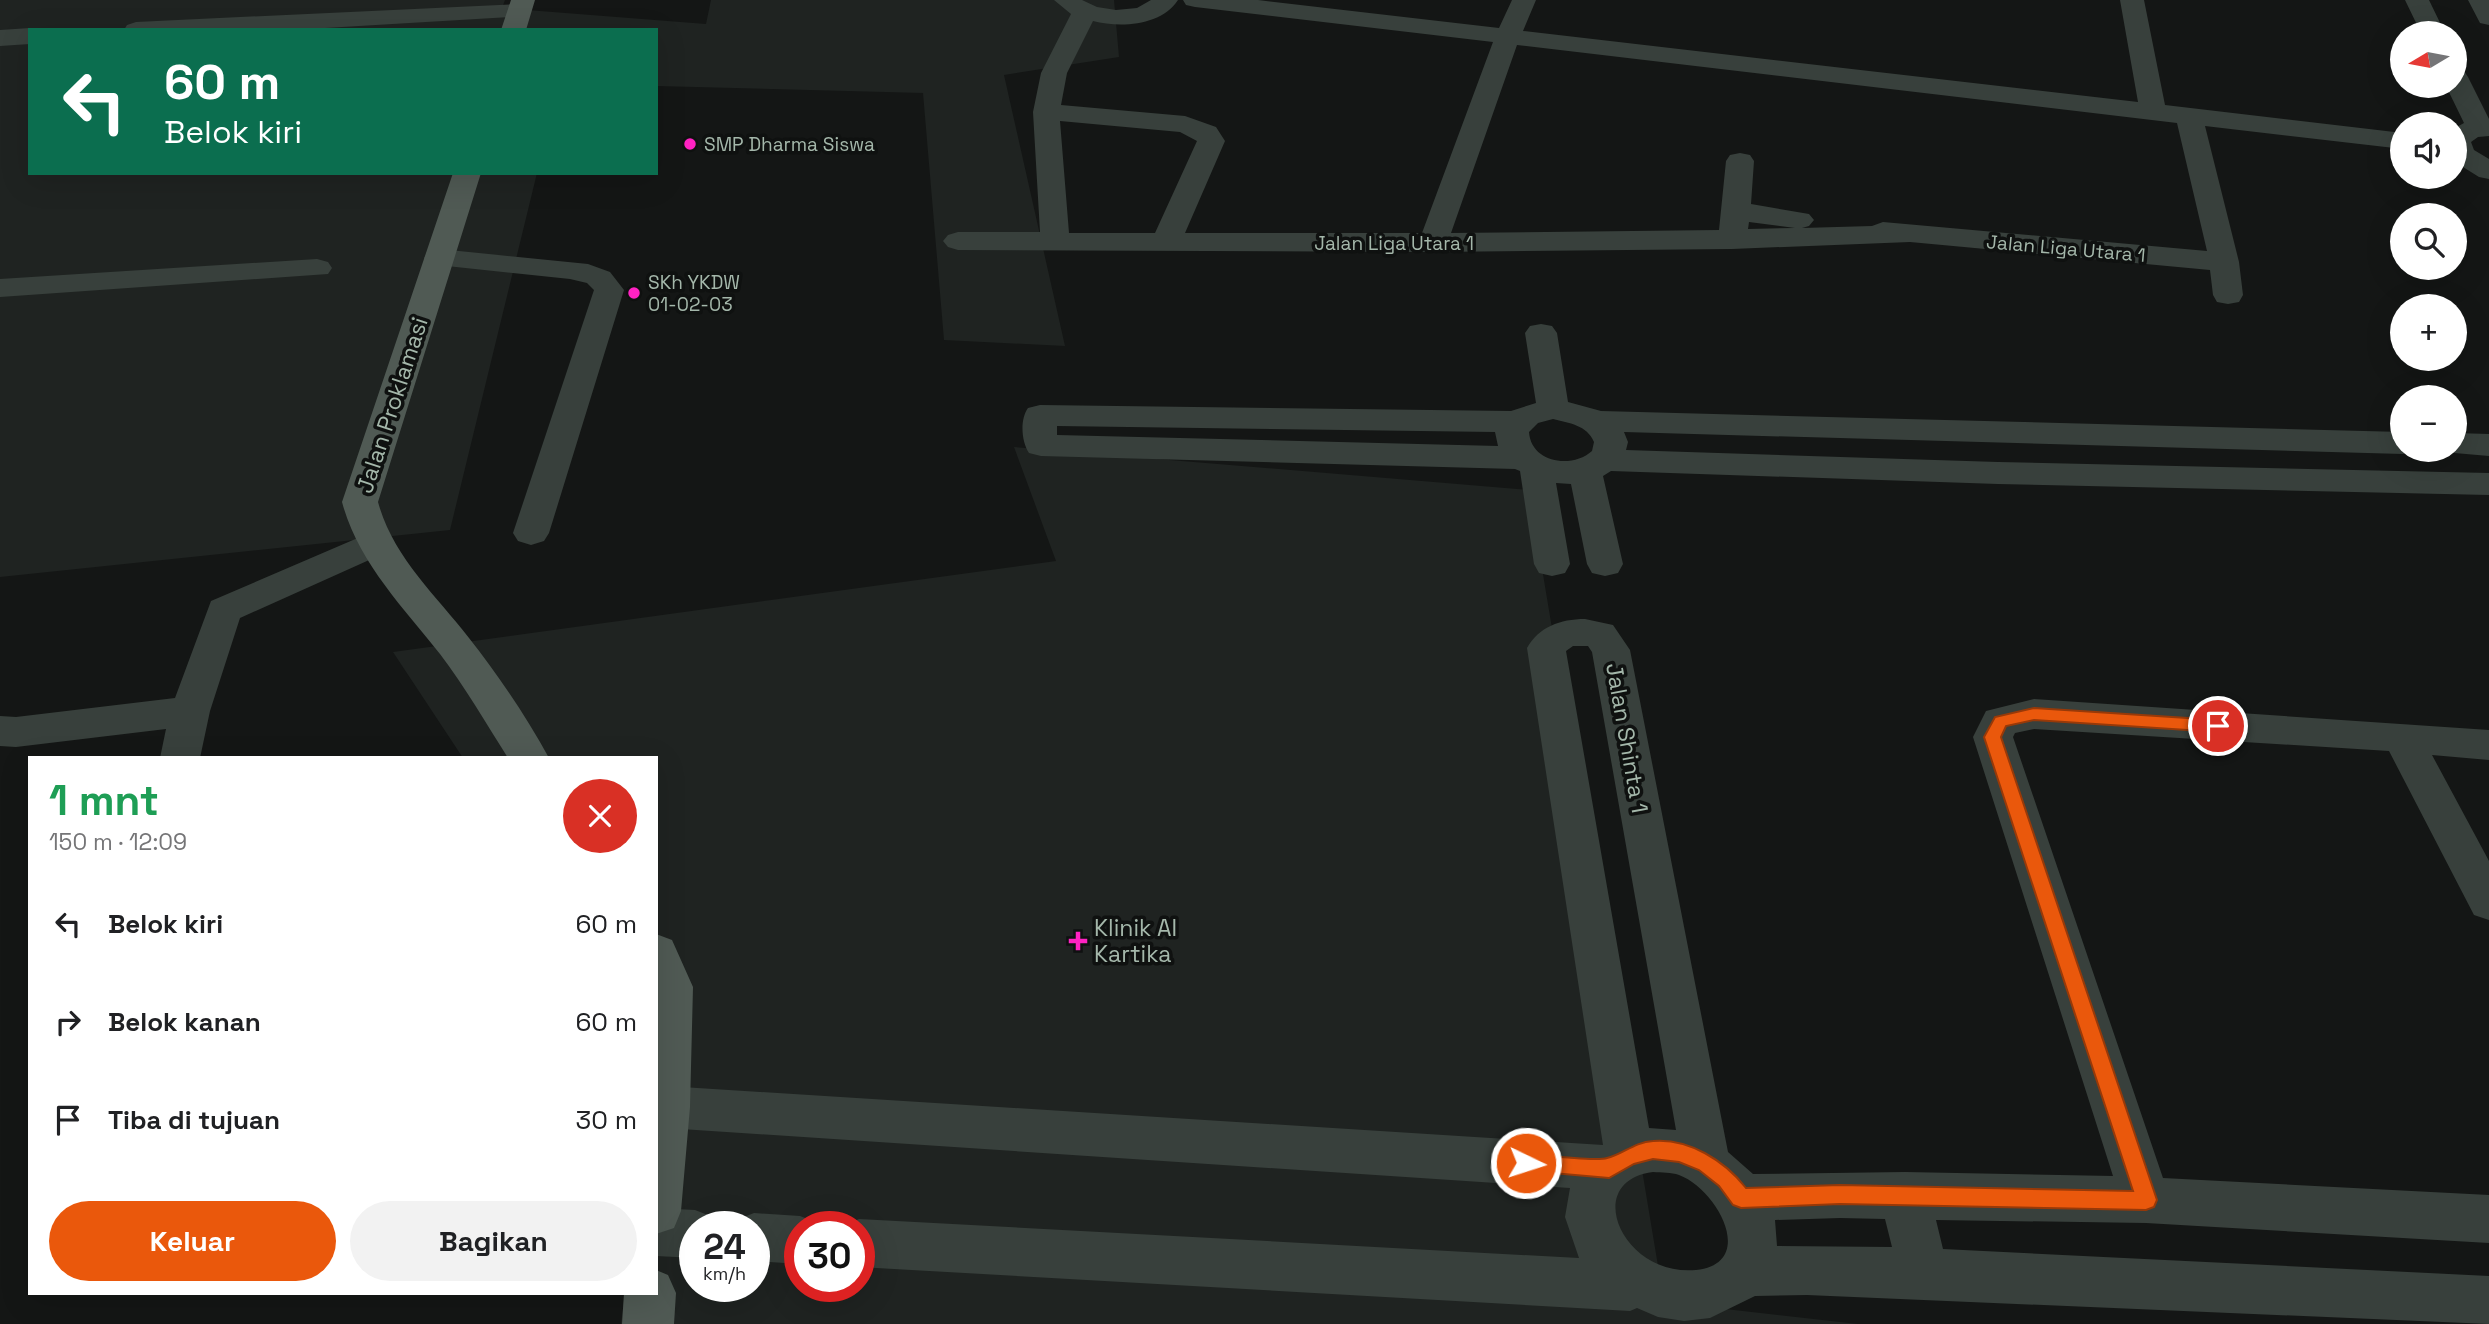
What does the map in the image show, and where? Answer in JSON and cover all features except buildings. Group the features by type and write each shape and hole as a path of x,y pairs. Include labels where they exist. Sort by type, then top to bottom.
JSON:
{"main road":[{"name":"Jalan Proklamasi","path":"466,175 360,502 362,515 374,543 466,662 528,756"},
{"path":"658,1190 666,1107 661,977"},
{"path":"648,1324 650,1295"}],"street":[{"path":"1055,242 1046,112 1054,74 1075,6 1101,16 1135,15 1166,0"},
{"path":"1195,0 1290,5 1507,37 2390,140"},
{"path":"1433,243 1507,37 1524,0"},
{"path":"2132,0 2152,111"},
{"path":"2417,0 2427,21"},
{"path":"2480,0 2489,18"},
{"path":"184,28 519,14"},
{"path":"0,38 28,36"},
{"path":"2467,98 2485,128 2467,133"},
{"path":"1046,112 1185,124 1206,132 1211,141 1166,242"},
{"path":"2189,117 2224,262 2228,295"},
{"path":"2467,158 2489,171"},
{"path":"1734,225 1740,161"},
{"name":"Jalan Liga Utara 1","path":"958,241 1433,243 1734,225 1908,234 2224,262"},
{"path":"439,258 565,269 598,276 609,290 531,533"},
{"path":"0,288 317,268"},
{"path":"1541,333 1553,409"},
{"path":"1552,564 1530,462 1516,450 1512,440 1512,430 1518,422 1536,411 1572,411 1596,421 2390,443"},
{"path":"1518,422 1040,415 1041,445 1530,462 1569,473 1595,465 2489,484"},
{"path":"1596,421 1611,436 1612,447 1595,465 1605,564"},
{"path":"2467,444 2489,445"},
{"path":"180,756 190,711 225,610 374,543"},
{"name":"Jalan Shinta 1","path":"1619,1162 1546,648 1555,637 1579,631 1600,634 1611,649 1706,1163"},
{"path":"0,731 16,732 190,711"},
{"path":"2146,1200 1993,737 2000,721 2034,714 2402,737 2489,746"},
{"path":"2402,737 2489,902"},
{"path":"666,1107 1619,1162 1653,1150 1680,1153 1706,1163 1726,1179 1741,1198 1751,1223 1753,1249 1733,1296"},
{"path":"1619,1162 1595,1189 1590,1213 1594,1240 1608,1264 1630,1286 1654,1298 1680,1303 1704,1302 1733,1296 1807,1270 1923,1273 2489,1301"},
{"path":"1905,1195 1923,1273"},
{"path":"1741,1198 1905,1195 2146,1200 2489,1219"},
{"path":"658,1232 679,1233"},
{"path":"875,1244 1630,1286"}],"shaded area":[{"path":"0,0 505,0 502,8 706,24 711,0 1114,0 1119,57 1004,75 1065,346 944,340 923,93 658,86 658,28 28,28 28,175 537,175 450,530 0,577"},
{"path":"1014,447 1529,490 1664,1302 1858,1324 621,1324 625,1295 658,1295 658,756 462,756 393,652 1056,561"}],"place":[{"name":"SMP Dharma Siswa","path":"690,144"},
{"name":"SKh YKDW 01-02-03","path":"634,293"},
{"name":"Klinik AI Kartika","path":"1078,941"}],"route":[{"path":"1526,1163 1609,1168 1629,1156 1653,1150 1680,1153 1706,1163 1726,1179 1741,1198 1905,1195 2146,1200 1993,737 2000,721 2034,714 2218,726"}]}
